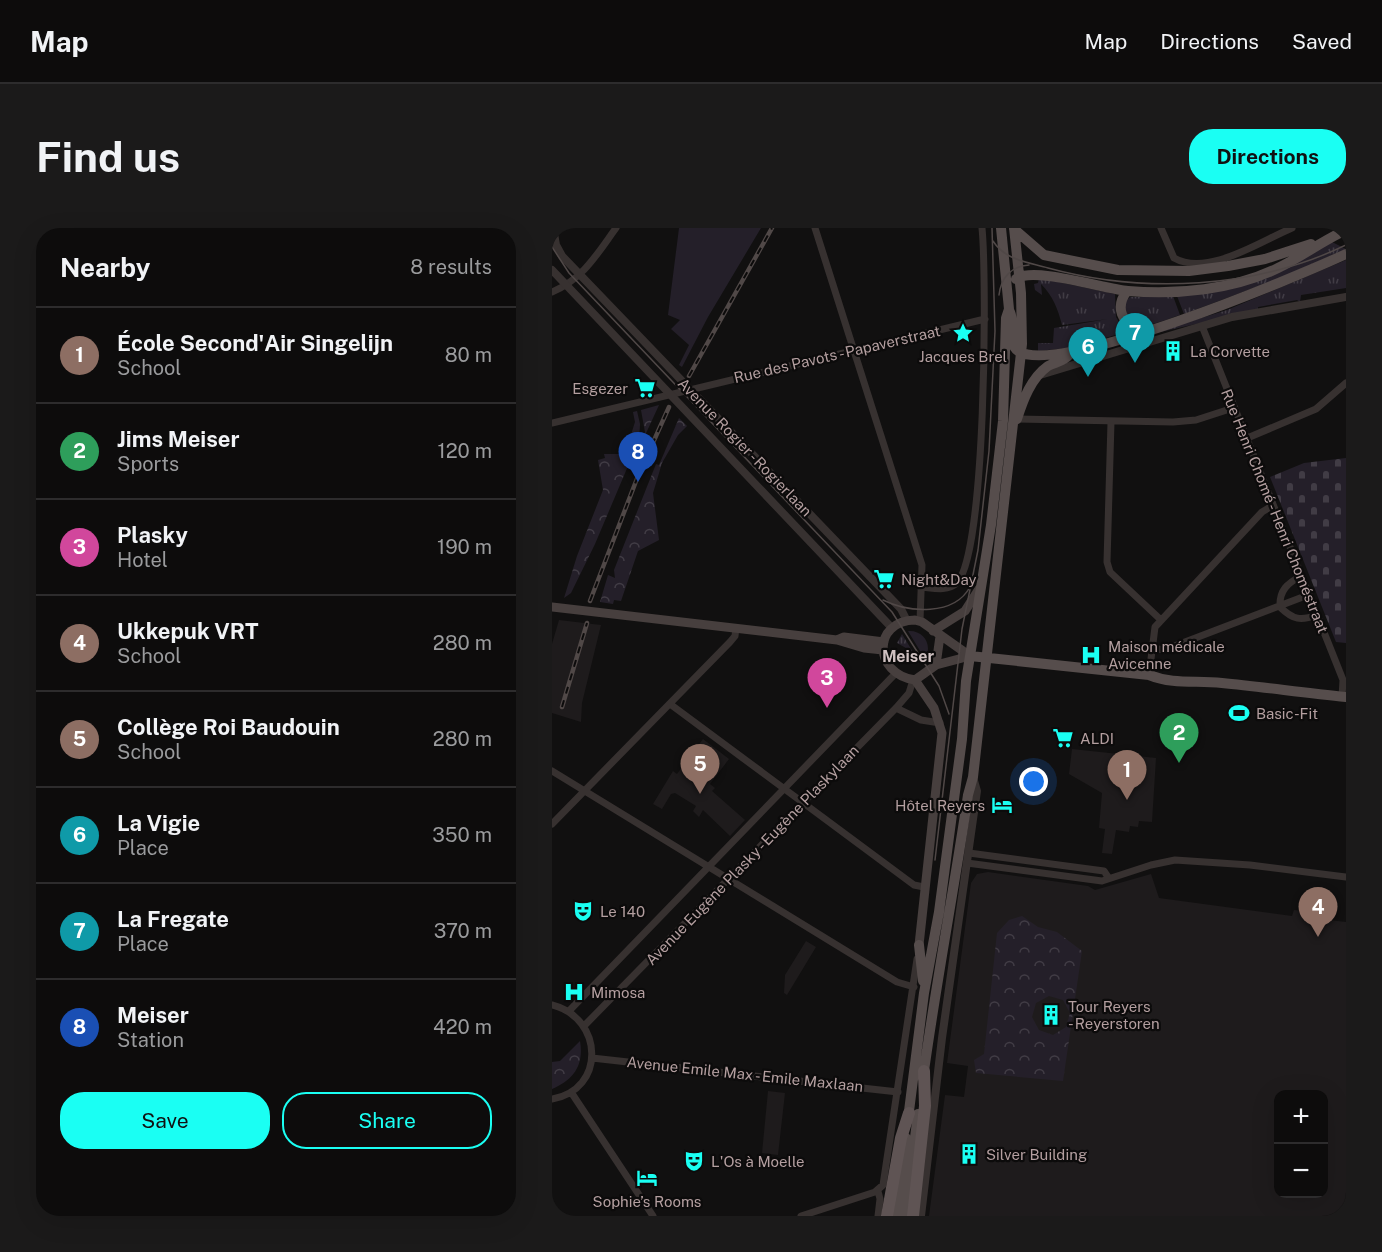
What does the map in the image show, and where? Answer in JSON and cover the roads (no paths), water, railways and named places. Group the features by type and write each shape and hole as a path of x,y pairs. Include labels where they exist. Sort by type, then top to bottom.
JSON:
{"highway":[{"path":"913,1216 925,1106 924,1071"},
{"path":"887,1216 901,1138 909,1113"}],"main road":[{"path":"1001,228 1009,309 1013,318 1013,346 1022,353 1040,357 1071,353 1244,298 1346,254"},
{"path":"1014,229 1044,255 1097,267 1135,271 1189,271 1228,266 1319,242"},
{"path":"905,1216 939,966 950,920 968,795 973,777 1015,421 1022,353 1019,276 1014,229"},
{"path":"1008,289 1019,276 1038,275 1127,291 1178,292 1235,282 1276,269 1319,242 1346,230"},
{"path":"1127,291 1120,302 1120,313 1137,333"},
{"path":"896,1216 924,993 939,912 962,739 970,656 991,525 1003,422 1006,318 1009,309"},
{"path":"1015,421 1026,396 1039,375 1050,365 1065,359 1071,353"},
{"path":"937,633 965,611 980,588"},
{"path":"552,607 837,640 864,648 883,646"},
{"path":"924,993 919,945 941,751 934,708 914,680 895,674 885,662 883,646 892,628 907,621 920,621 970,656"},
{"path":"936,665 937,633"},
{"path":"914,680 936,665 970,656 1149,675 1162,673 1203,682 1344,697"}],"street":[{"name":"Avenue Rogier - Rogierlaan","path":"553,228 559,250 581,275 901,609 907,621"},
{"path":"552,292 566,286 581,275 616,228"},
{"path":"815,228 921,565 920,621"},
{"path":"922,587 950,587 958,580 968,561 980,469 985,319 982,228"},
{"path":"1161,228 1174,258 1191,263 1224,259 1289,228"},
{"name":"Avenue Rogier - Rogierlaan","path":"552,270 892,628"},
{"path":"1039,375 1232,317 1346,297"},
{"name":"Rue des Pavots - Papaverstraat","path":"552,423 985,319"},
{"name":"Rue Henri Chomé - Henri Choméstraat","path":"1202,326 1245,439 1343,680 1344,697"},
{"path":"1137,333 1148,341"},
{"path":"1245,439 1316,410 1346,384"},
{"path":"1015,421 1196,420 1233,408"},
{"path":"1111,422 1107,562 1110,572 1161,620"},
{"path":"1149,675 1155,627 1262,512 1272,506"},
{"path":"1280,607 1283,591 1288,583 1301,576"},
{"path":"1152,648 1164,650 1308,595"},
{"path":"1280,607 1294,618 1303,620 1317,615"},
{"path":"552,824 735,636 736,628"},
{"name":"Avenue Eugène Plasky - Eugène Plaskylaan","path":"569,1011 895,674"},
{"name":"Avenue Eugène Plasky - Eugène Plaskylaan","path":"584,1026 896,708 909,693 914,680"},
{"path":"903,699 904,710"},
{"path":"670,704 914,885 924,887"},
{"path":"896,708 912,716 936,723"},
{"path":"552,771 897,982 914,987"},
{"path":"921,1216 942,1038 977,791 973,777"},
{"path":"969,853 1104,872 1108,877"},
{"path":"967,863 1102,882 1108,877 1163,862 1201,860 1346,877"},
{"path":"878,1216 919,945"},
{"path":"552,1005 569,1011 584,1026 592,1058 586,1076 571,1092 552,1099"},
{"name":"Avenue Emile Max - Emile Maxlaan","path":"592,1058 898,1092"},
{"path":"571,1092 653,1216"},
{"path":"801,1216 880,1192"}],"tram line":[{"path":"935,860 962,629 978,550 989,451 995,331 992,228"},
{"path":"993,241 1010,256 1048,268 1122,282 1160,284 1199,283 1275,271 1311,260 1346,245"},
{"path":"552,247 569,273 892,612 939,686 949,714"},
{"path":"999,295 1002,283 1008,274 1012,270 1029,265"},
{"path":"883,600 905,608 930,609 953,603 970,587"}],"railway":[{"path":"689,376 772,228"},
{"path":"590,601 638,476 669,407"},
{"path":"562,707 587,623"}],"place":[{"name":"Jacques Brel","path":"963,333"},
{"name":"La Corvette","path":"1173,351"},
{"name":"La Fregate","path":"1135,363"},
{"name":"La Vigie","path":"1088,377"},
{"name":"Esgezer","path":"645,388"},
{"name":"Meiser","path":"638,482"},
{"name":"Night&Day","path":"884,579"},
{"name":"Maison médicale Avicenne","path":"1091,655"},
{"name":"Plasky","path":"827,708"},
{"name":"Basic-Fit","path":"1239,713"},
{"name":"ALDI","path":"1063,738"},
{"name":"Jims Meiser","path":"1179,763"},
{"name":"Collège Roi Baudouin","path":"700,794"},
{"name":"École Second'Air Singelijn","path":"1127,800"},
{"name":"Hôtel Reyers","path":"1002,805"},
{"name":"Le 140","path":"583,911"},
{"name":"Ukkepuk VRT","path":"1318,937"},
{"name":"Mimosa","path":"574,992"},
{"name":"Tour Reyers - Reyerstoren","path":"1051,1015"},
{"name":"Silver Building","path":"969,1154"},
{"name":"L'Os à Moelle","path":"694,1161"},
{"name":"Sophie’s Rooms","path":"647,1178"}],"district":[{"name":"Meiser","path":"908,656"}]}
